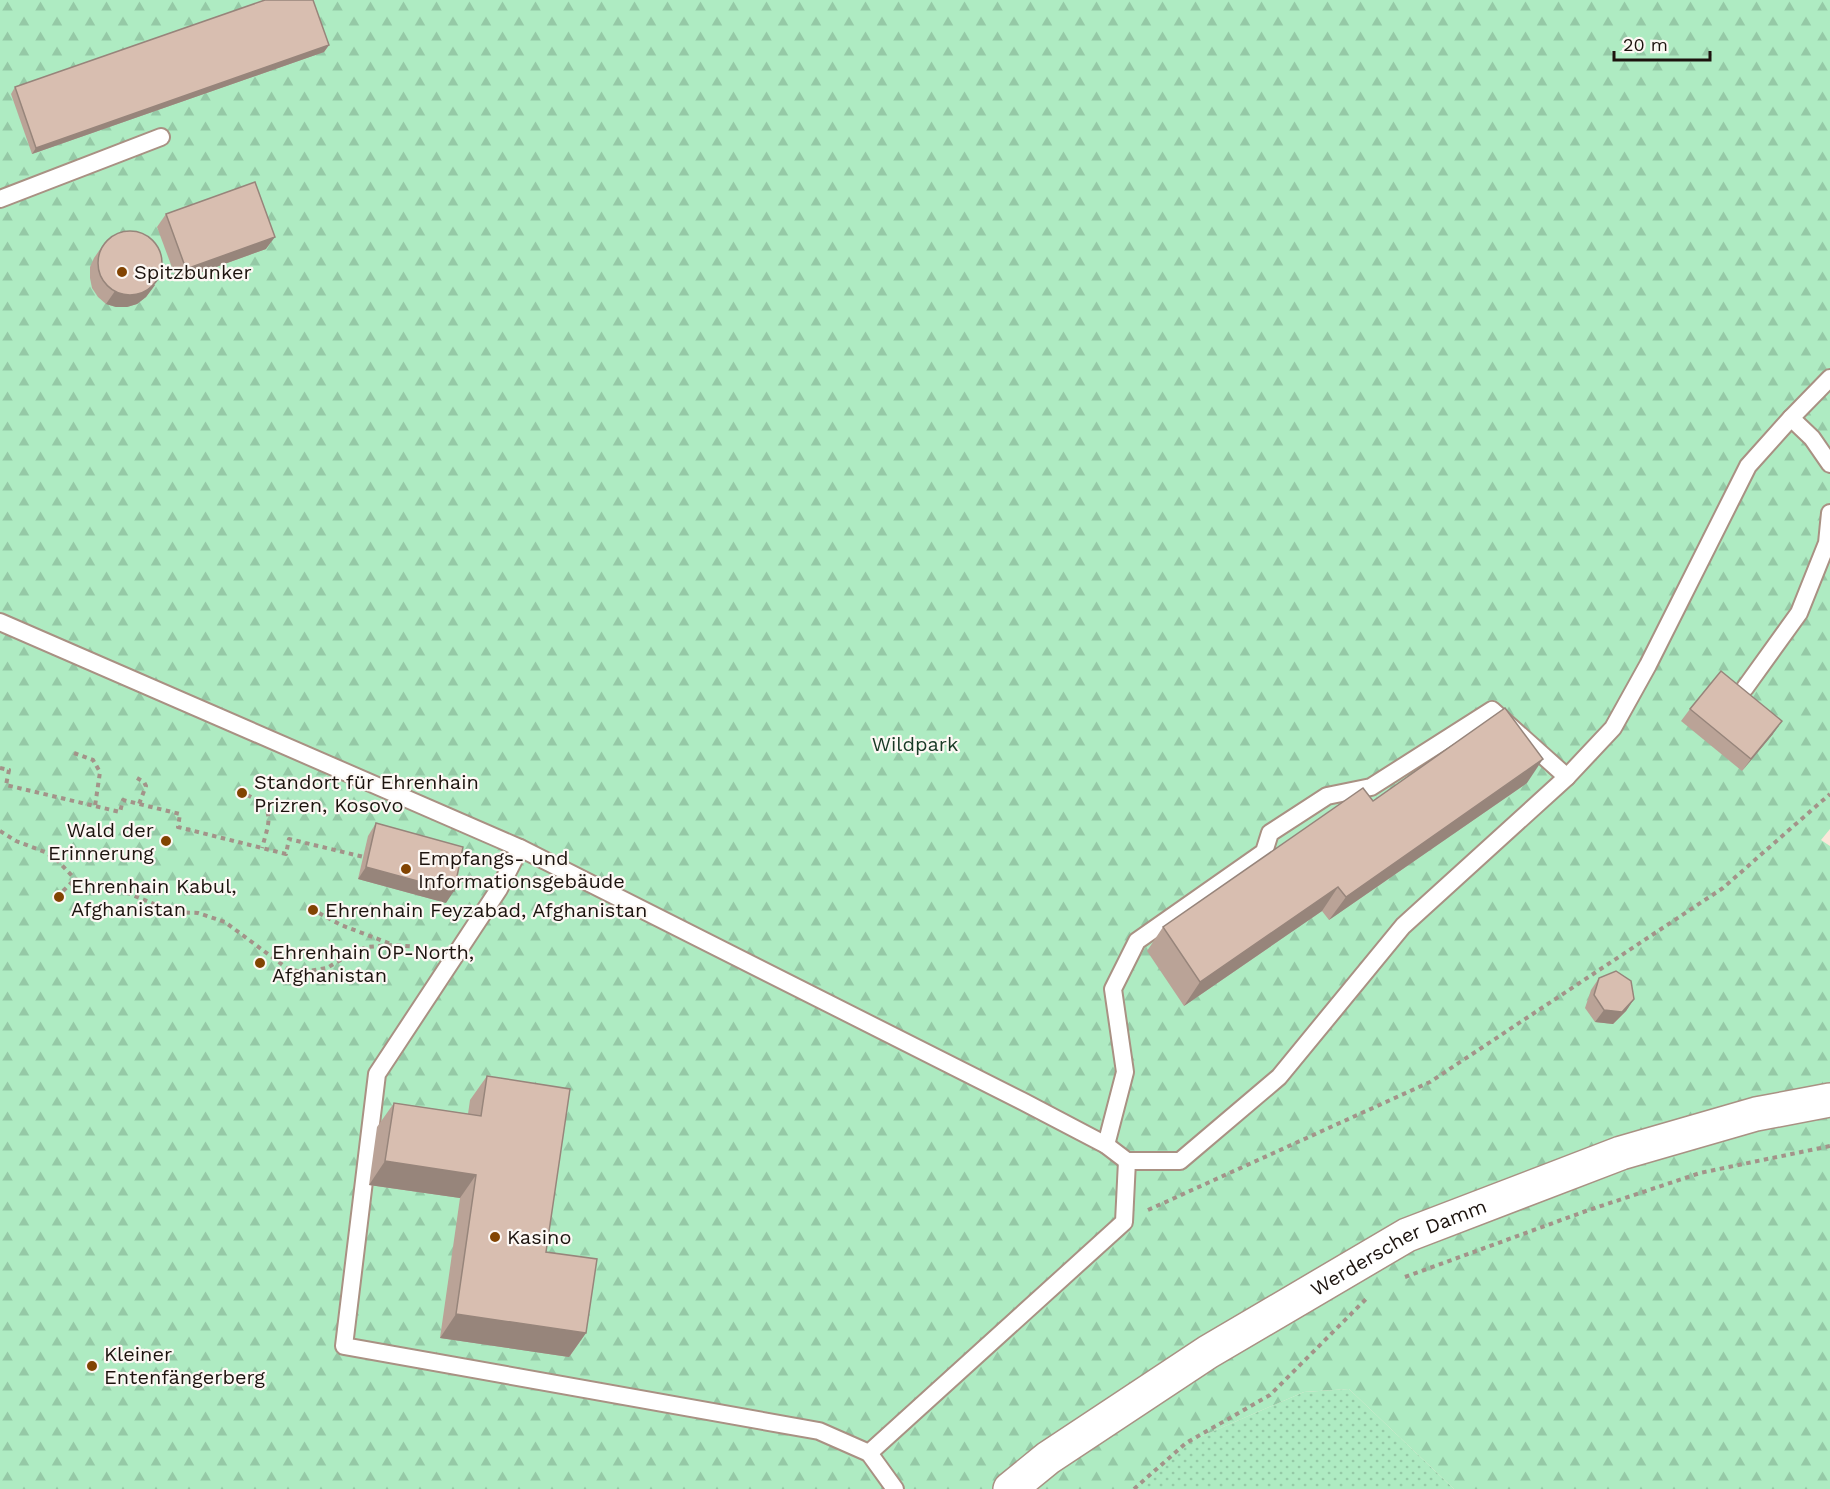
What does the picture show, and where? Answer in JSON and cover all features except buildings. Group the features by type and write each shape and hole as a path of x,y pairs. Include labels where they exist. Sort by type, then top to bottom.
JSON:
{"street":[{"name":"Werderscher Damm","path":"1010,1489 1048,1458 1208,1352 1407,1235 1621,1153 1756,1114 1830,1100"}],"lane":[{"path":"0,199 161,137"},
{"path":"0,622 520,848 1106,1145 1126,1161 1180,1161 1279,1077 1403,926 1567,777 1613,728 1648,665 1748,466 1830,378"},
{"path":"1791,418 1812,438 1830,464"},
{"path":"1745,688 1799,613 1827,543 1830,513"},
{"path":"1106,1145 1125,1072 1113,989 1137,941 1264,852 1270,833 1327,796 1371,787 1492,710 1567,777"},
{"path":"520,848 499,889 376,1074 344,1346 819,1431 869,1453 895,1489"},
{"path":"869,1453 1124,1222 1126,1161"}],"path":[{"path":"74,753 93,760 100,772 95,806"},
{"path":"0,768 9,770 6,785 120,812 123,800 140,804 180,814 178,827 286,854 289,838 378,860"},
{"path":"138,778 146,786 140,804"},
{"path":"1124,1222 1431,1082 1723,888 1830,794"},
{"path":"247,795 260,801 268,812 269,823 262,848"},
{"path":"0,831 16,841 45,852 58,861 75,879 90,884 111,886 173,912 198,913 225,922 265,955 288,969 309,971 327,968 367,947 392,945 457,952"},
{"path":"445,876 456,879"},
{"path":"63,891 75,879"},
{"path":"319,913 341,926 392,945"},
{"path":"1401,1278 1586,1211 1700,1173 1830,1146"},
{"path":"1134,1489 1186,1443 1270,1395 1371,1294"}],"green space":[{"name":"Wildpark","path":"0,0 1830,0 1830,829 1821,840 1830,846 1830,1489 1454,1489 1349,1389 1304,1392 1186,1443 1134,1489 0,1489"},
{"path":"1349,1389 1454,1489 1134,1489 1186,1443 1304,1392"}],"place":[{"name":"Spitzbunker","path":"122,272"},
{"name":"Standort für Ehrenhain Prizren, Kosovo","path":"242,793"},
{"name":"Wald der Erinnerung","path":"166,841"},
{"name":"Empfangs- und Informationsgebäude","path":"406,869"},
{"name":"Ehrenhain Kabul, Afghanistan","path":"59,897"},
{"name":"Ehrenhain Feyzabad, Afghanistan","path":"313,910"},
{"name":"Ehrenhain OP-North, Afghanistan","path":"260,963"},
{"name":"Kasino","path":"495,1237"},
{"name":"Kleiner Entenfängerberg","path":"92,1366"}]}
